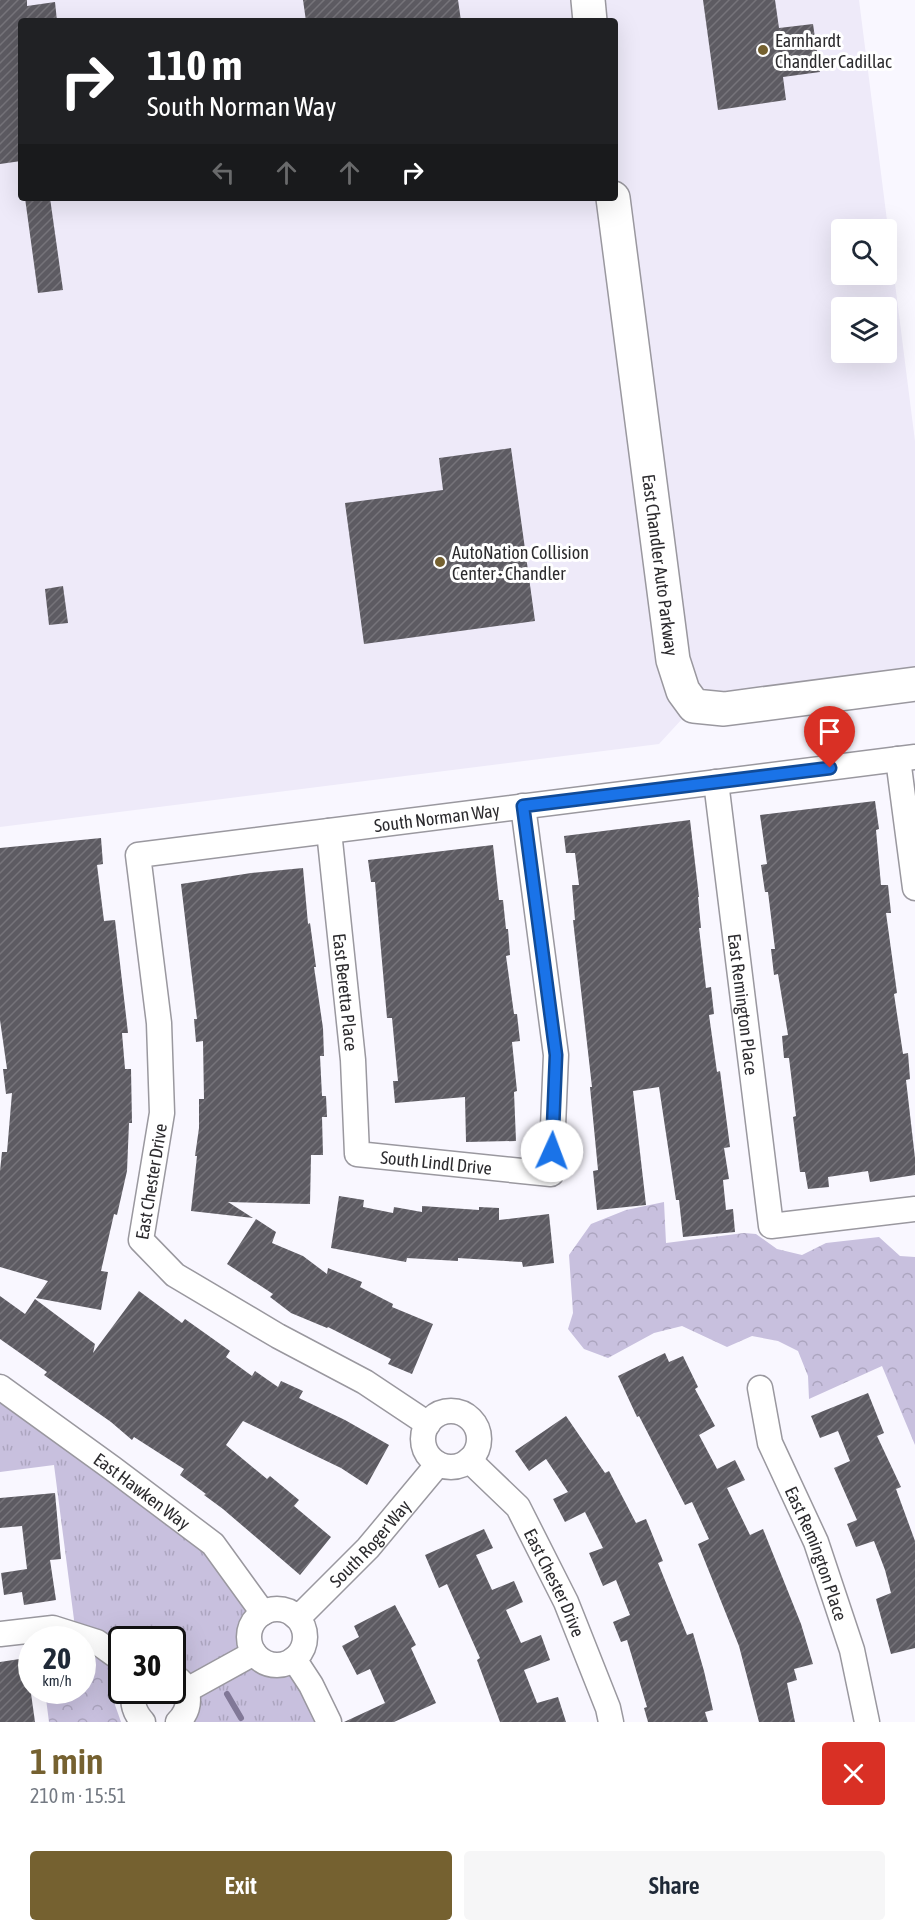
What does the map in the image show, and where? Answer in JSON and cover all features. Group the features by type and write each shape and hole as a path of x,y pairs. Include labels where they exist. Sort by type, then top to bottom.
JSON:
{"street":[{"path":"588,0 590,18"},
{"name":"East Chandler Auto Parkway","path":"613,201 673,660 683,691 694,706 724,709 915,684"},
{"path":"906,758 915,888"},
{"name":"South Norman Way","path":"138,855 906,758"},
{"name":"East Remington Place","path":"716,782 771,1227 915,1209"},
{"name":"South Lindl Drive","path":"357,1154 551,1174 556,1055 523,806"},
{"name":"East Beretta Place","path":"329,831 352,1060 357,1154"},
{"name":"East Chester Drive","path":"138,855 159,1023 162,1113 141,1240 175,1275 278,1336 365,1383 428,1424"},
{"name":"East Hawken Way","path":"0,1387 213,1544 263,1613"},
{"name":"East Remington Place","path":"760,1388 770,1443 816,1542 852,1650 867,1722"},
{"path":"452,1411 461,1413 475,1425 478,1444 470,1460 454,1467 438,1464 431,1458 423,1442 424,1432 434,1417 452,1411"},
{"name":"East Chester Drive","path":"470,1460 518,1507 566,1602 608,1708 611,1722"},
{"name":"South Roger Way","path":"295,1616 304,1612 368,1548 438,1464"},
{"path":"279,1609 295,1616 300,1622 304,1638 303,1646 294,1659 277,1665 268,1664 260,1659 250,1645 249,1635 256,1618 263,1613 279,1609"},
{"path":"0,1634 53,1628 97,1642 108,1650"},
{"path":"186,1681 254,1653"},
{"path":"294,1659 311,1685 329,1722"},
{"path":"178,1722 188,1708 186,1702"},
{"path":"133,1704 137,1715 143,1722"}],"shaded area":[{"path":"0,0 859,0 887,219 831,219 831,285 895,285 897,297 831,297 831,363 897,363 897,299 915,441 915,684 694,706 659,744 0,827"}],"green space":[{"path":"664,1202 666,1243 744,1233 756,1234 777,1249 802,1255 826,1243 879,1237 900,1256 915,1257 915,1445 882,1366 809,1399 808,1376 798,1351 778,1341 752,1336 727,1347 682,1326 654,1333 608,1358 584,1349 568,1329 573,1313 569,1255 591,1224 626,1210"},
{"path":"0,1387 213,1544 256,1619 250,1637 254,1652 267,1662 286,1663 329,1722 178,1722 184,1716 181,1704 186,1704 186,1626 108,1626 108,1653 96,1646 96,1626 75,1626 54,1465 0,1472"},
{"path":"96,1658 108,1664 108,1704 115,1704 121,1722 49,1722 47,1704 96,1704"}],"building":[{"path":"0,0 27,0 27,6 55,2 57,18 18,18 18,161 0,164"},
{"path":"303,0 458,0 461,18 306,18"},
{"name":"Earnhardt Chandler Cadillac","path":"703,0 775,0 779,28 813,24 820,72 783,77 786,100 718,110"},
{"path":"25,201 50,201 63,290 38,293"},
{"name":"AutoNation Collision Center - Chandler","path":"511,448 535,621 364,644 345,503 443,490 439,458"},
{"path":"63,586 68,623 49,625 45,589"},
{"path":"875,801 879,829 876,830 881,885 888,885 891,913 886,913 897,993 894,994 903,1054 908,1053 910,1079 906,1080 915,1175 870,1182 868,1171 828,1177 829,1187 808,1189 805,1172 800,1172 789,1058 784,1058 782,1036 788,1035 778,974 774,975 771,949 775,949 768,892 765,892 761,865 767,864 760,815"},
{"path":"690,820 706,988 711,987 714,1014 709,1015 717,1072 720,1071 730,1147 724,1148 729,1179 723,1180 726,1210 733,1209 735,1232 683,1237 679,1200 676,1200 659,1087 633,1091 646,1205 597,1210 593,1171 598,1170 590,1087 592,1087 573,920 575,920 572,885 579,885 575,853 566,853 564,836"},
{"path":"101,838 103,864 97,865 104,921 115,920 128,1033 122,1033 125,1069 131,1069 132,1123 129,1123 127,1171 101,1271 108,1272 101,1310 36,1298 48,1281 0,1267 0,1171 2,1152 7,1152 12,1093 6,1094 3,1069 7,1069 0,1020 0,848"},
{"path":"493,845 499,900 503,900 506,929 508,929 510,955 506,956 520,1041 512,1042 517,1091 514,1092 516,1141 466,1142 465,1097 395,1103 393,1081 398,1081 392,1018 387,1018 375,882 371,882 368,860"},
{"path":"303,868 308,924 310,923 323,1028 324,1056 320,1056 322,1096 326,1096 327,1117 322,1117 323,1155 311,1155 310,1204 228,1202 253,1218 191,1211 199,1128 199,1099 204,1099 203,1041 196,1042 194,1019 197,1019 181,884 251,873"},
{"path":"339,1196 364,1200 363,1207 393,1213 394,1207 422,1212 422,1206 479,1210 479,1207 499,1208 499,1220 549,1214 554,1263 523,1267 522,1262 458,1258 458,1261 407,1258 406,1262 331,1248"},
{"path":"256,1219 276,1232 272,1243 303,1256 327,1274 328,1268 362,1282 360,1287 393,1304 392,1307 433,1324 412,1374 388,1364 391,1359 328,1327 291,1313 270,1297 273,1294 227,1264"},
{"path":"139,1291 182,1323 185,1319 230,1351 226,1357 252,1376 255,1371 278,1387 281,1381 303,1391 299,1398 389,1445 367,1485 341,1468 243,1421 226,1445 267,1479 270,1476 299,1500 294,1506 331,1537 300,1575 204,1495 206,1494 180,1475 184,1469 134,1437 132,1440 111,1422 44,1375 47,1372 0,1339 0,1296 25,1314 35,1299 95,1344 93,1353"},
{"path":"665,1353 669,1362 683,1356 698,1387 695,1389 715,1426 699,1435 717,1469 735,1460 745,1480 727,1488 750,1535 763,1529 801,1624 813,1664 794,1669 797,1680 787,1683 795,1722 759,1722 739,1646 698,1544 709,1539 692,1502 685,1505 639,1416 637,1417 618,1376"},
{"path":"868,1393 884,1433 877,1436 901,1487 896,1489 915,1541 915,1648 891,1654 876,1599 891,1593 885,1570 874,1541 856,1547 847,1524 857,1520 834,1468 850,1461 838,1431 820,1438 811,1416"},
{"path":"566,1416 605,1473 609,1471 636,1523 646,1519 663,1561 658,1563 687,1635 693,1633 713,1710 705,1712 708,1722 648,1722 644,1708 647,1707 627,1640 621,1642 613,1622 630,1615 616,1580 603,1586 589,1553 603,1548 585,1512 565,1522 553,1499 568,1492 546,1459 529,1471 515,1451"},
{"path":"55,1493 61,1559 50,1560 56,1600 24,1605 22,1592 4,1595 1,1573 27,1569 22,1526 0,1528 0,1498"},
{"path":"484,1529 493,1548 476,1555 492,1590 514,1581 523,1602 506,1610 521,1643 541,1635 550,1660 524,1670 537,1703 558,1697 566,1722 500,1722 477,1660 480,1658 447,1584 439,1588 425,1555"},
{"path":"395,1605 416,1645 411,1648 436,1703 394,1722 344,1722 385,1703 370,1669 357,1675 342,1646 359,1637 354,1626"},
{"path":"18,1659 18,1704 32,1704 35,1722 0,1722 0,1662"}],"waterway":[{"path":"227,1694 241,1718"}],"place":[{"name":"Earnhardt Chandler Cadillac","path":"763,50"},
{"name":"AutoNation Collision Center - Chandler","path":"440,562"}],"route":[{"path":"552,1151 556,1055 523,806 830,768"}]}
